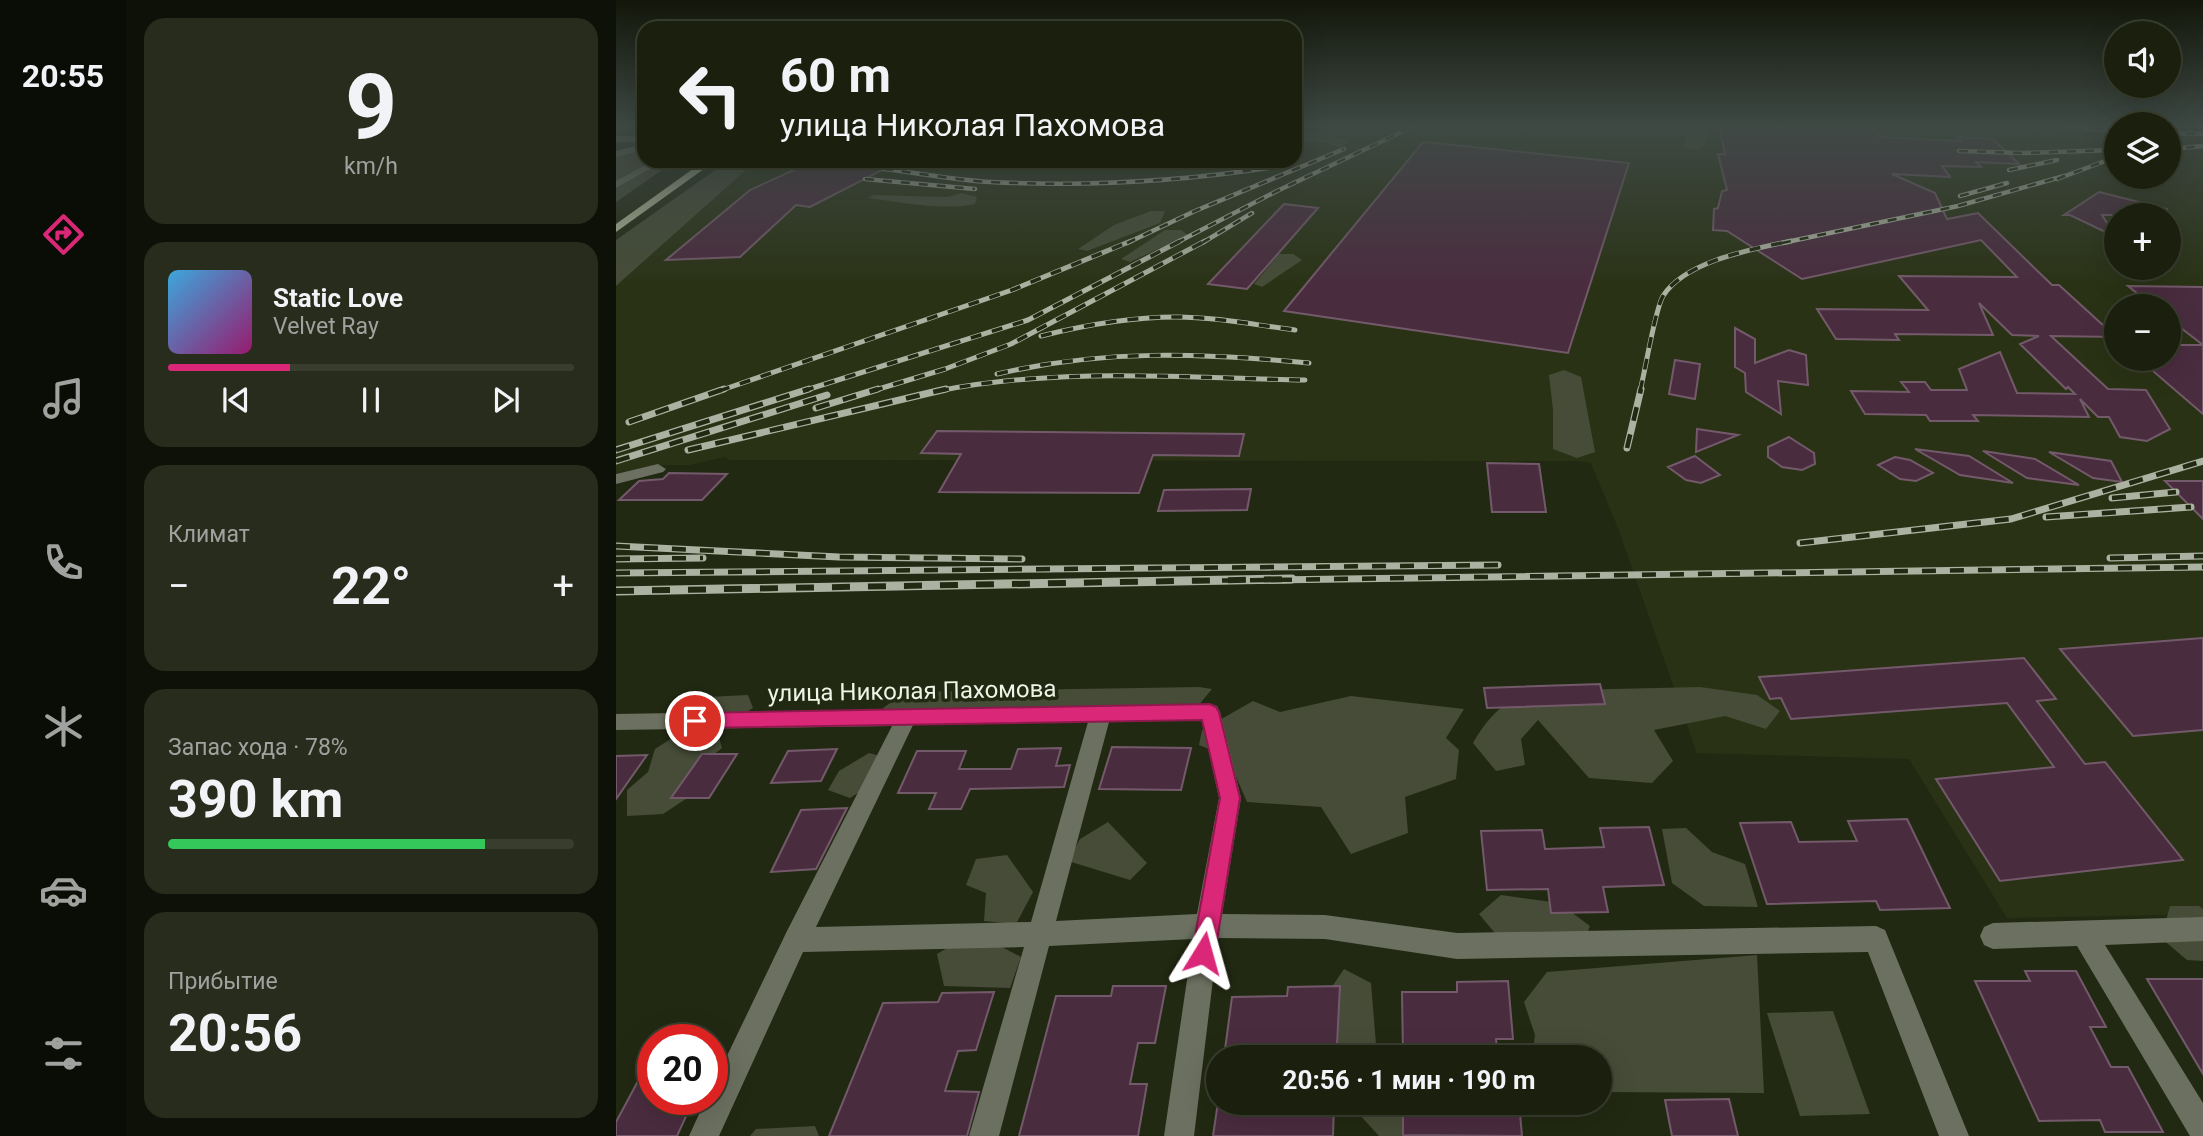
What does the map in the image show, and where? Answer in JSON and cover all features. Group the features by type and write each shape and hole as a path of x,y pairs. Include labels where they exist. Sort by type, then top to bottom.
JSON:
{"main road":[{"path":"659,184 665,180"},
{"path":"616,229 684,180"}],"street":[{"path":"616,479 658,470"},
{"name":"улица Николая Пахомова","path":"616,722 1210,712 1230,798 1207,926"},
{"path":"984,1136 1101,714"},
{"path":"704,1136 796,940 907,718"},
{"path":"1178,1136 1207,926"},
{"path":"796,940 1039,934 1207,926 1325,927 1457,946 1876,939 1954,1136"},
{"path":"1993,936 2203,929"},
{"path":"2084,933 2203,1130"}],"shaded area":[{"path":"631,180 648,180 616,202 616,188"},
{"path":"701,180 735,180 616,286 616,240"},
{"path":"735,180 2104,180 2104,189 2181,189 2181,180 2203,180 2203,914 2007,918 1909,759 1697,753 1618,528 1591,463 730,460 724,457 690,465 660,465 616,473 616,286"},
{"path":"961,193 977,197 975,204 936,206 868,198 874,195 947,197"},
{"path":"1151,211 1165,211 1160,223 1087,251 1078,249 1114,225"},
{"path":"1165,230 1181,230 1188,235 1130,262 1121,259"},
{"path":"1279,254 1293,254 1302,260 1262,287 1254,284"},
{"path":"1564,370 1581,377 1595,452 1577,458 1553,449 1553,410 1549,375"},
{"path":"1199,687 1212,689 1198,706 893,715 883,708 906,692"},
{"path":"1700,687 1757,695 1780,711 1766,729 1725,716 1654,730 1673,761 1652,783 1589,778 1538,720 1521,739 1525,765 1496,771 1473,743 1495,713 1526,691"},
{"path":"748,695 753,708 717,730 722,748 693,771 701,789 663,814 627,816 627,790 648,772 655,749 683,731 667,713 687,698"},
{"path":"1351,696 1464,709 1446,738 1459,750 1456,779 1405,797 1408,833 1351,854 1321,807 1247,802 1227,756 1199,745 1202,730 1253,701 1280,712"},
{"path":"869,753 892,759 883,777 850,798 828,790 839,771"},
{"path":"1108,822 1147,863 1130,880 1068,861 1080,839"},
{"path":"1686,828 1712,852 1745,864 1758,907 1704,906 1672,883 1662,829"},
{"path":"1007,855 1033,892 1016,924 984,921 986,893 966,885 976,859"},
{"path":"1501,895 1559,903 1590,926 1583,943 1499,938 1479,914"},
{"path":"2170,906 2199,906 2203,909 2203,961 2187,960 2161,938"},
{"path":"974,932 1021,957 1010,988 944,986 937,954"},
{"path":"1757,955 1764,1093 1612,1092 1612,1045 1534,1045 1535,1035 1524,1002 1547,972"},
{"path":"1344,969 1371,983 1376,1045 1325,1045 1325,997"},
{"path":"1833,1011 1870,1114 1800,1116 1767,1013"},
{"path":"1360,1115 1441,1115 1445,1121 1439,1136 1379,1136"},
{"path":"815,1126 819,1136 750,1136 756,1129"}],"building":[{"path":"772,180 863,180 810,207 796,205 740,257 666,260 750,190"},
{"path":"1392,180 1624,180 1568,353 1284,311"},
{"path":"1725,180 1906,180 1935,193 1947,219 1978,213 2052,285 2059,285 2104,326 2104,337 2051,336 2108,389 2146,390 2170,429 2147,441 2120,437 2109,417 2098,417 2080,399 2089,417 1973,415 1978,421 1930,421 1926,415 1865,414 1851,391 1909,392 1901,382 1925,382 1931,390 1967,390 1959,369 2000,352 2017,393 2075,394 2068,387 2066,389 2020,344 2039,336 2012,335 1979,303 1993,335 1895,334 1899,340 1836,339 1817,309 1928,310 1899,276 2017,277 1981,240 1802,279 1727,231 1713,230 1714,209 1718,208 1722,191 1727,190"},
{"path":"2099,192 2143,203 2104,203 2104,231 2070,215 2064,215"},
{"path":"1284,204 1318,208 1247,289 1208,284"},
{"path":"2128,286 2203,287 2203,345 2181,328 2181,294 2138,294"},
{"path":"1735,328 1755,339 1755,363 1789,350 1806,355 1808,385 1778,381 1781,414 1746,392 1745,373 1735,367"},
{"path":"2181,345 2203,345 2203,414 2153,371 2181,371"},
{"path":"1675,360 1700,364 1695,399 1669,394"},
{"path":"1697,429 1738,435 1696,452"},
{"path":"937,431 1244,434 1239,456 1153,455 1139,493 939,492 961,454 921,453"},
{"path":"1789,437 1814,453 1815,464 1802,470 1782,467 1768,457 1768,447"},
{"path":"1915,449 1969,456 2013,483 1960,475"},
{"path":"1983,451 2035,459 2079,485 2027,478"},
{"path":"2049,452 2111,461 2122,482 2093,478"},
{"path":"1695,456 1720,475 1701,483 1686,480 1668,467"},
{"path":"1895,457 1910,460 1933,473 1916,481 1900,479 1878,465"},
{"path":"1487,463 1539,464 1546,512 1492,512"},
{"path":"669,473 727,474 702,500 619,500 639,481 663,479"},
{"path":"2165,481 2203,481 2203,519"},
{"path":"1251,489 1247,510 1158,511 1164,490"},
{"path":"2203,638 2203,730 2133,736 2060,649"},
{"path":"2024,658 2056,699 2037,701 2085,764 2105,762 2183,860 2000,881 1936,779 2054,767 2007,703 1791,719 1781,698 1770,699 1759,677"},
{"path":"1600,684 1605,704 1487,708 1484,688"},
{"path":"1112,747 1191,748 1181,790 1099,789"},
{"path":"1061,748 1056,766 1070,765 1064,787 970,789 961,809 929,809 936,793 898,793 917,751 966,751 959,769 1011,769 1018,749"},
{"path":"837,749 821,781 771,783 788,751"},
{"path":"702,754 737,754 709,798 671,798"},
{"path":"647,755 616,799 616,756"},
{"path":"847,808 816,869 771,872 801,810"},
{"path":"1907,819 1950,908 1880,910 1876,901 1767,904 1740,823 1791,822 1799,842 1857,841 1848,821"},
{"path":"1649,827 1664,885 1603,887 1608,912 1551,913 1548,889 1487,890 1481,831 1542,830 1545,849 1604,847 1600,828"},
{"path":"2025,971 2076,971 2106,1027 2090,1027 2111,1067 2128,1067 2163,1132 2105,1132 2100,1120 2039,1121 1975,981 2030,981"},
{"path":"2147,979 2203,979 2203,1074"},
{"path":"1508,981 1513,1039 1496,1039 1497,1045 1403,1045 1402,992 1457,992 1457,982"},
{"path":"1113,986 1166,986 1155,1043 1138,1043 1130,1084 1147,1084 1138,1136 1019,1136 1056,996 1111,996"},
{"path":"1340,986 1337,1044 1226,1045 1232,997 1287,996 1288,987"},
{"path":"994,992 976,1050 958,1051 945,1091 979,1092 967,1136 829,1136 883,1003 938,1002 942,993"},
{"path":"637,1083 637,1115 687,1115 677,1136 616,1136 616,1122"},
{"path":"1729,1099 1738,1136 1672,1136 1665,1100"},
{"path":"1216,1115 1334,1115 1333,1136 1213,1136"},
{"path":"1403,1115 1520,1115 1522,1136 1403,1135"}],"railway":[{"path":"876,180 975,189"},
{"path":"970,180 1064,184 1155,180"},
{"path":"1127,243 1269,180"},
{"path":"1176,243 1300,180"},
{"path":"1782,243 1958,206 2050,180"},
{"path":"1960,196 2007,183"},
{"path":"1202,243 1252,213"},
{"path":"719,391 1012,290 1131,241"},
{"path":"803,391 1028,320 1180,241"},
{"path":"872,391 945,369 1011,344 1205,241"},
{"path":"1640,391 1660,303 1673,284 1703,265 1721,258 1791,241"},
{"path":"1041,336 1108,322 1159,317 1206,318 1295,330"},
{"path":"997,374 1076,360 1153,355 1309,363"},
{"path":"938,391 1075,376 1305,380"},
{"path":"629,422 724,389"},
{"path":"616,450 809,389"},
{"path":"816,408 878,389"},
{"path":"688,450 946,389"},
{"path":"1627,448 1641,389"},
{"path":"616,461 827,395"},
{"path":"1800,543 2011,519 2203,461"},
{"path":"2112,498 2176,492"},
{"path":"2046,517 2191,507"},
{"path":"616,546 839,557 1022,559"},
{"path":"2110,558 2203,556"},
{"path":"616,559 703,558"},
{"path":"616,573 1498,565"},
{"path":"1194,581 2203,567"},
{"path":"616,591 1292,579"}],"route":[{"path":"695,721 1210,712 1230,798 1203,953"}]}
